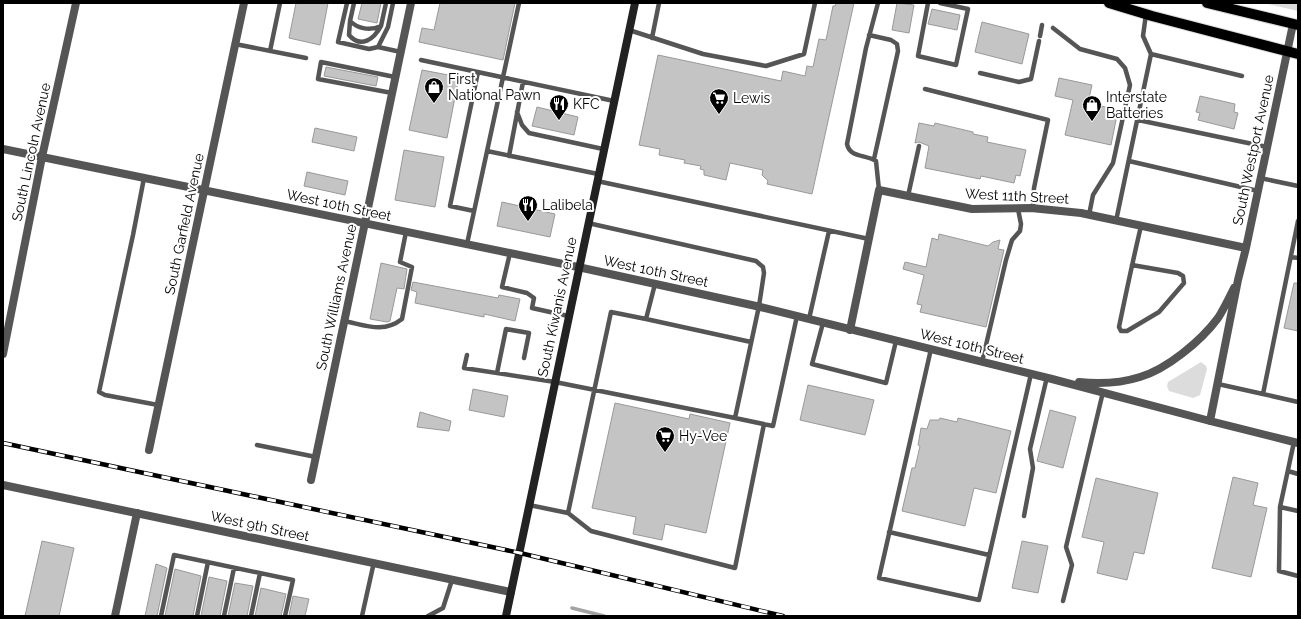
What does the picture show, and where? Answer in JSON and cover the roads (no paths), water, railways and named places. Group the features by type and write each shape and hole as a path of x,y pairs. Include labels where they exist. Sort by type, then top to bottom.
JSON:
{"main road":[{"name":"South Kiwanis Avenue","path":"506,616 578,267 635,3"},
{"path":"1109,3 1298,54"},
{"path":"1207,3 1295,24"}],"street":[{"name":"South Lincoln Avenue","path":"3,354 42,157 76,3"},
{"name":"South Garfield Avenue","path":"149,450 244,3"},
{"name":"South Williams Avenue","path":"311,480 411,3"},
{"name":"South Westport Avenue","path":"1210,422 1266,147 1287,51 1295,24"},
{"name":"West 10th Street","path":"3,149 578,267 759,306 850,330 1049,378 1210,422 1296,442"},
{"name":"West 11th Street","path":"879,190 972,209 1033,209 1089,215 1246,248"},
{"path":"850,330 879,190"},
{"name":"South Westport Avenue","path":"1049,378 1088,383 1117,382 1141,377 1170,362 1198,340 1218,318 1238,280"},
{"name":"West 9th Street","path":"3,485 511,592"},
{"path":"115,616 137,513"}],"lane":[{"path":"270,51 280,3"},
{"path":"347,3 338,42 369,49 378,47 401,52"},
{"path":"354,3 349,35 358,41 370,40 376,34 381,26 386,3"},
{"path":"378,47 388,27 393,3"},
{"path":"467,244 519,3"},
{"path":"652,38 659,3"},
{"path":"629,30 703,54 766,66 804,54 816,3"},
{"path":"878,3 846,144 848,150 852,154 874,159 878,165 879,190"},
{"path":"928,3 918,56 956,65 968,9 940,3"},
{"path":"1116,221 1151,54 1143,36 1146,14"},
{"path":"350,21 355,26 367,29 374,29 381,26"},
{"path":"1040,36 1042,25"},
{"path":"1053,28 1080,49 1117,58 1126,68 1130,84 1112,163 1093,195 1089,215"},
{"path":"870,35 891,40 897,44 898,51 874,159"},
{"path":"980,73 1019,82 1031,79 1039,41"},
{"path":"235,44 306,58"},
{"path":"1151,54 1242,76"},
{"path":"421,60 614,101"},
{"path":"392,94 318,79 321,62 395,77"},
{"path":"474,211 450,206 478,72"},
{"path":"510,156 523,82"},
{"path":"925,89 1048,120 1034,188 1033,209"},
{"path":"517,112 522,125 528,133 603,149"},
{"path":"1138,120 1266,147"},
{"path":"908,196 919,146"},
{"path":"487,151 597,178 869,239"},
{"path":"1129,161 1258,191"},
{"path":"144,178 99,392 105,395 158,406"},
{"path":"1260,178 1298,186"},
{"path":"982,362 1006,260 1012,240 1020,231 1021,224 1018,209"},
{"path":"1263,394 1298,221"},
{"path":"588,223 756,260 763,267 764,273 759,306 735,418"},
{"path":"1132,265 1178,273 1183,276 1184,283 1159,312 1127,331 1121,331 1119,327 1140,226"},
{"path":"809,319 829,231"},
{"path":"344,321 381,329 389,328 402,320 412,267 400,262 406,232"},
{"path":"510,253 502,287 527,293 534,298 532,308 568,316"},
{"path":"1291,257 1298,258"},
{"path":"646,319 655,284"},
{"path":"568,513 611,312 751,342"},
{"path":"466,355 464,368 555,382 773,426 797,316"},
{"path":"823,323 812,364 886,383 896,341"},
{"path":"497,373 506,329 529,334 524,358"},
{"path":"931,349 879,578 979,600 1031,374"},
{"path":"1024,516 1033,468 1030,449 1049,378"},
{"path":"1218,384 1298,402"},
{"path":"1064,601 1072,565 1066,547 1103,392"},
{"path":"529,505 568,513 591,531 735,568 764,424"},
{"path":"1296,442 1280,507 1279,571 1298,576"},
{"path":"257,445 316,457"},
{"path":"1288,472 1298,474"},
{"path":"1280,507 1298,511"},
{"path":"889,532 989,555"},
{"path":"161,616 174,555 293,580 285,616"},
{"path":"197,616 208,562"},
{"path":"362,616 374,562"},
{"path":"224,616 234,568"},
{"path":"251,616 260,573"},
{"path":"428,616 443,608 452,580"}],"waterway":[{"path":"572,608 604,616"}],"railway":[{"path":"3,443 520,553 783,616"}],"place":[{"name":"First National Pawn","path":"434,104"},
{"name":"Lewis","path":"719,115"},
{"name":"KFC","path":"559,121"},
{"name":"Interstate Batteries","path":"1092,122"},
{"name":"Lalibela","path":"528,222"},
{"name":"Hy-Vee","path":"665,453"}]}
